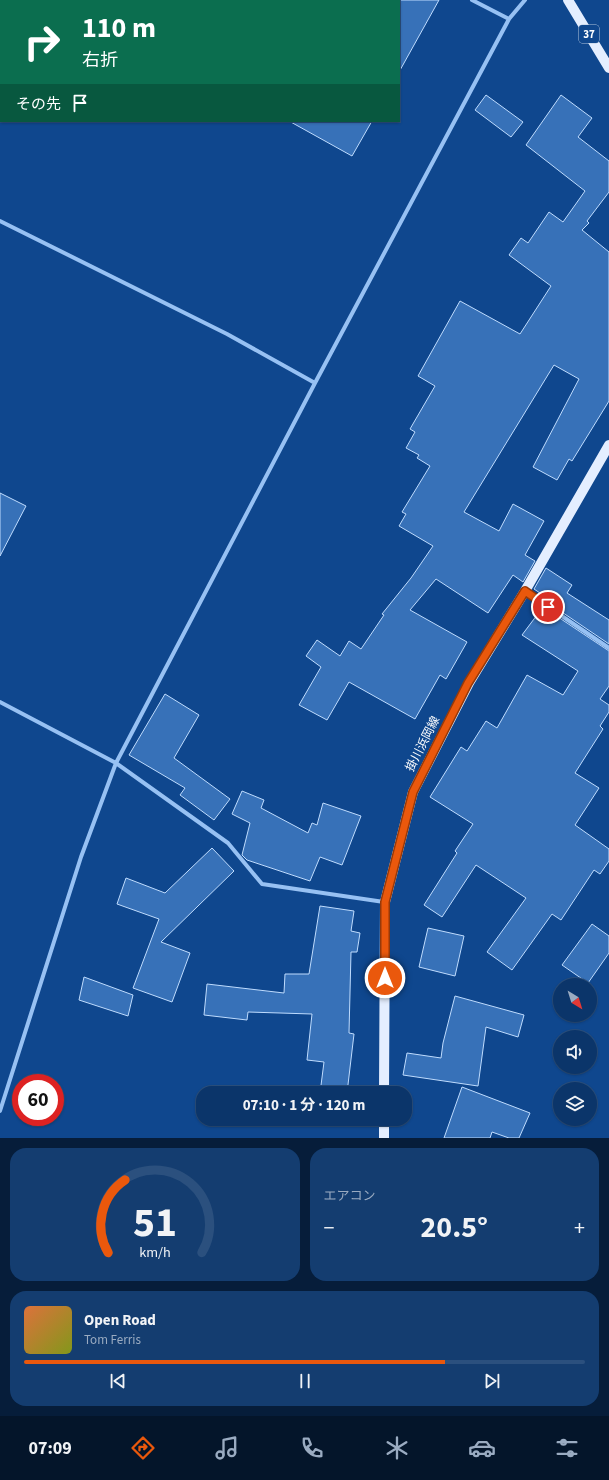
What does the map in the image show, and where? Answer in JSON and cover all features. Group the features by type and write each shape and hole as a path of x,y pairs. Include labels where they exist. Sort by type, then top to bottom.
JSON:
{"main road":[{"name":"37","path":"568,0 609,68"},
{"name":"掛川浜岡線","path":"384,1086 385,902 413,792 468,683 525,591 609,445"},
{"path":"384,1126 384,1138"}],"street":[{"path":"472,0 509,19"},
{"path":"0,1111 81,857 116,763 315,382 509,19 525,0"},
{"path":"0,221 227,334 315,382"},
{"path":"525,591 609,648"},
{"path":"0,702 116,763 228,843 262,884 385,902"}],"building":[{"path":"400,0 439,0 400,70"},
{"path":"486,95 523,122 511,137 475,110"},
{"path":"561,95 592,118 578,137 609,161 609,192 587,221 589,223 582,230 609,252 609,401 572,461 569,459 557,480 533,467 579,379 554,365 464,512 499,531 513,504 544,521 525,555 535,561 523,582 513,575 488,613 436,579 410,610 467,642 446,679 440,675 415,719 349,682 327,720 299,705 321,667 306,656 317,640 340,656 349,641 361,649 384,615 382,614 411,578 433,546 399,526 406,514 402,512 430,466 417,458 419,455 406,448 415,432 410,429 435,386 418,376 460,301 520,334 551,286 509,255 521,238 528,243 549,212 563,222 585,191 526,145"},
{"path":"291,122 371,122 352,156"},
{"path":"0,493 26,506 0,556"},
{"path":"546,568 572,585 567,593 609,620 609,644 547,602 549,599 534,589"},
{"path":"543,607 609,651 609,686 600,699 609,705 609,712 600,726 603,729 575,773 599,788 575,825 609,849 609,861 600,874 594,870 561,920 552,914 512,970 487,952 526,898 476,865 442,917 424,905 457,853 455,851 473,824 430,797 461,747 467,751 486,721 497,728 527,675 563,695 578,671 522,635"},
{"path":"165,694 199,715 174,758 230,799 214,820 180,795 185,788 129,755"},
{"path":"242,791 264,800 261,808 308,833 312,823 317,825 323,803 361,816 342,865 320,857 310,881 247,860 242,855 250,823 232,814"},
{"path":"212,848 234,871 161,942 190,953 172,1002 133,988 159,919 117,904 126,878 165,893"},
{"path":"320,906 354,911 351,931 360,933 357,952 351,952 349,1033 354,1034 348,1086 321,1086 324,1062 307,1060 312,1014 248,1012 247,1020 204,1015 207,984 284,993 285,974 309,974"},
{"path":"592,924 609,936 609,953 592,978 581,978 562,965"},
{"path":"428,928 464,936 455,976 419,967"},
{"path":"84,977 133,995 128,1016 79,1000"},
{"path":"455,996 524,1015 518,1037 486,1027 478,1086 403,1075 407,1053 441,1058 443,1043"},
{"path":"462,1087 530,1113 519,1138 509,1138 492,1132 490,1138 444,1138"}],"route":[{"path":"385,978 385,902 413,792 468,683 525,591 548,607"}]}
